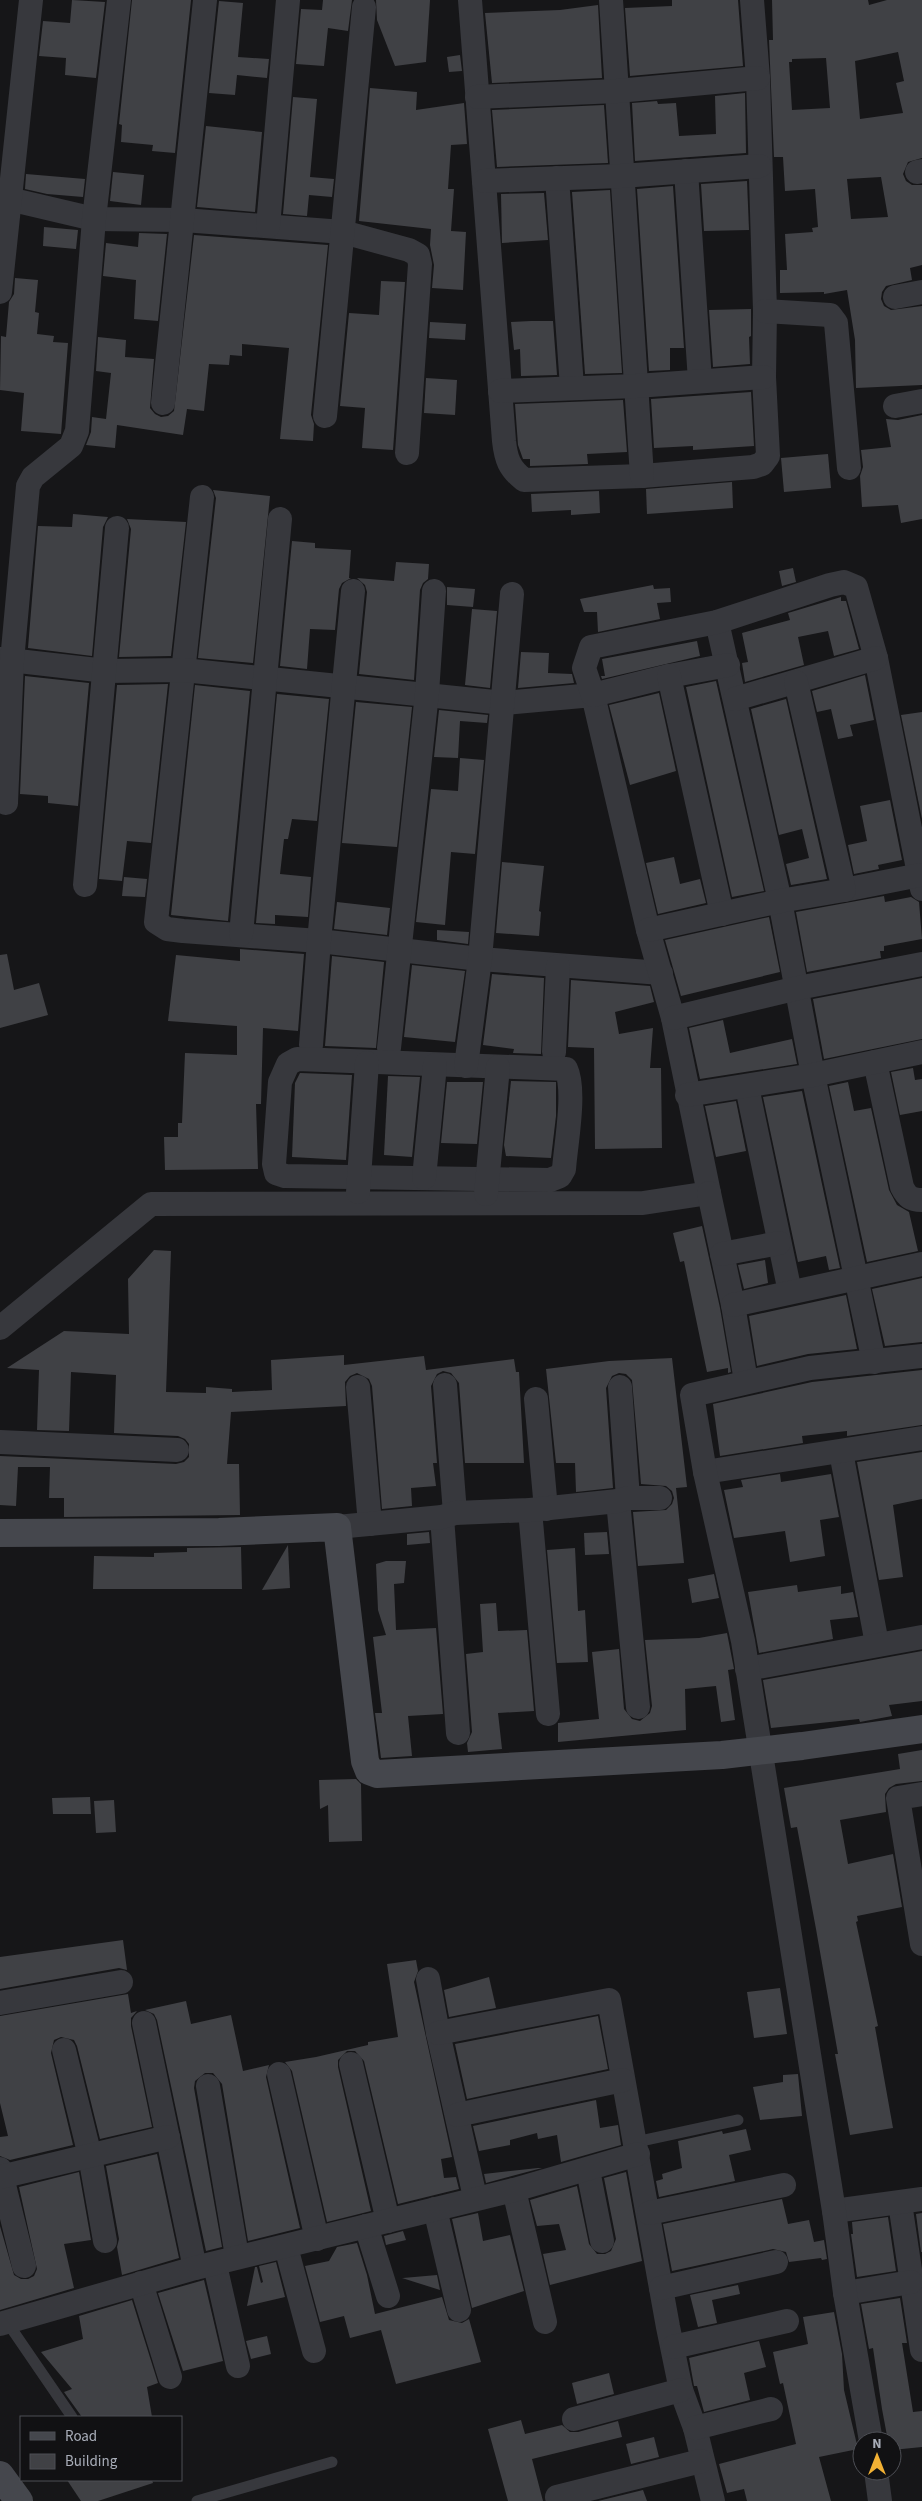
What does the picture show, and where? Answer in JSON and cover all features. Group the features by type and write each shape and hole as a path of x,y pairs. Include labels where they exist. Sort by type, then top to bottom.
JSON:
{"street":[{"path":"0,292 5,197 31,0"},
{"path":"6,803 6,660 23,542 28,486 33,477 71,446 77,431 94,219 119,0"},
{"path":"163,403 205,0"},
{"path":"268,226 288,0"},
{"path":"470,0 507,460 513,471 524,480 642,476 753,467 762,464 768,456 764,377 765,311 758,78 752,0"},
{"path":"611,0 620,176 642,476"},
{"path":"325,416 364,7"},
{"path":"477,97 617,91 758,78"},
{"path":"484,182 620,176 760,166"},
{"path":"686,171 700,381"},
{"path":"557,178 572,387"},
{"path":"5,197 94,219 182,220 343,232 409,250 418,255 420,264 407,453"},
{"path":"895,297 922,292"},
{"path":"765,311 820,313 830,315 836,323 849,468"},
{"path":"500,391 636,386 764,377"},
{"path":"895,406 922,401"},
{"path":"202,497 156,922 167,929 183,931 241,934 480,959 661,973"},
{"path":"241,934 280,518"},
{"path":"84,885 106,671 117,528"},
{"path":"648,930 780,901 844,890 921,882 876,658 856,587 844,582 717,622 590,647 584,668 593,695 648,930 673,1018 687,1095 733,1305 746,1381"},
{"path":"311,1045 352,591"},
{"path":"389,1048 427,693 434,591"},
{"path":"466,1066 480,959 504,703 512,594"},
{"path":"717,622 780,901 813,1075 874,1362"},
{"path":"735,699 876,658"},
{"path":"6,660 106,671 183,670 427,693 504,703 593,695 669,676 728,665"},
{"path":"669,676 722,914"},
{"path":"796,682 844,890"},
{"path":"673,1018 798,988 922,964"},
{"path":"554,1052 558,966"},
{"path":"687,1095 747,1087 813,1075 922,1052"},
{"path":"297,1059 435,1065 566,1068 571,1078 564,1169 560,1176 550,1180 285,1176 276,1173 274,1164 280,1082 288,1064 297,1059"},
{"path":"875,1062 902,1187 906,1196 913,1200 922,1200"},
{"path":"357,1204 367,1063"},
{"path":"424,1178 435,1065"},
{"path":"485,1203 498,1067"},
{"path":"747,1087 790,1292"},
{"path":"0,1328 151,1204 643,1202 709,1193"},
{"path":"722,1254 779,1243"},
{"path":"733,1305 922,1264"},
{"path":"869,2431 845,2293 834,2211 747,1669 705,1472 692,1395 746,1381 810,1368 922,1356"},
{"path":"445,1385 448,1515 458,1733"},
{"path":"358,1387 370,1524"},
{"path":"620,1387 623,1500 638,1707"},
{"path":"536,1399 538,1509 548,1714"},
{"path":"705,1472 922,1438"},
{"path":"0,1442 176,1450"},
{"path":"841,1452 877,1644"},
{"path":"0,1533 218,1532 337,1527 448,1515 660,1498"},
{"path":"337,1527 364,1762 369,1771 377,1774 722,1755 922,1728"},
{"path":"747,1669 922,1637"},
{"path":"922,1794 898,1798 922,1944"},
{"path":"428,1979 456,2115 476,2197"},
{"path":"0,2003 121,1982"},
{"path":"438,2033 609,2000 681,2390 695,2428 713,2501"},
{"path":"144,2023 168,2137 205,2267 238,2366"},
{"path":"64,2050 90,2156 105,2241"},
{"path":"351,2064 388,2296"},
{"path":"279,2074 317,2239"},
{"path":"456,2115 623,2080"},
{"path":"208,2086 237,2256"},
{"path":"24,2266 0,2174 90,2156 168,2137"},
{"path":"4,2323 205,2267 237,2256 286,2247 435,2210 476,2197 514,2190 588,2170 637,2148"},
{"path":"588,2170 602,2242"},
{"path":"649,2213 784,2185"},
{"path":"514,2190 545,2322"},
{"path":"834,2211 911,2201 911,2282 922,2350"},
{"path":"435,2210 459,2310"},
{"path":"286,2247 314,2351"},
{"path":"661,2288 776,2262"},
{"path":"845,2293 911,2282"},
{"path":"142,2283 170,2377"},
{"path":"673,2347 787,2321"},
{"path":"574,2419 681,2390"},
{"path":"695,2428 771,2409"},
{"path":"557,2497 702,2460"},
{"path":"0,2475 19,2501"},
{"path":"877,2481 880,2501"}],"lane":[{"path":"637,2148 681,2130 738,2120"},
{"path":"4,2323 71,2416"},
{"path":"197,2501 332,2462"}],"building":[{"path":"72,0 105,2 96,78 65,75 66,58 39,56 43,21 70,23"},
{"path":"132,0 191,0 175,153 152,151 153,145 121,142 122,125 119,124"},
{"path":"323,0 352,0 348,31 328,28 324,66 296,64 301,9 322,10"},
{"path":"376,0 430,0 426,62 395,66 377,20"},
{"path":"672,0 738,0 743,66 630,76 625,8 672,6"},
{"path":"772,0 868,0 869,5 887,0 922,0 922,158 908,162 903,174 906,181 912,185 922,185 922,265 910,268 912,280 886,286 882,292 881,299 884,306 891,310 922,306 922,385 856,388 855,340 847,290 824,294 824,292 780,293 780,270 787,270 785,234 813,232 812,228 818,227 815,189 785,191 783,157 774,157 769,40 773,40","holes":["898,52 904,81 896,83 903,113 860,119 855,61","826,58 830,108 792,110 789,62 792,62 792,59","881,177 888,217 851,219 847,179"]},
{"path":"219,1 243,3 238,57 269,59 267,78 237,75 235,95 209,93"},
{"path":"598,5 602,78 492,83 485,13 560,10"},
{"path":"460,55 462,71 449,72 447,57"},
{"path":"370,88 417,92 416,110 464,103 467,144 451,145 448,189 454,189 451,231 466,232 463,290 432,288 434,265 430,245 431,229 359,221"},
{"path":"745,93 746,153 635,161 632,103 657,101 658,104 676,103 679,136 716,134 715,96"},
{"path":"293,97 317,99 310,177 334,179 332,197 309,195 307,216 283,214"},
{"path":"604,105 608,163 497,167 492,110"},
{"path":"206,126 262,132 255,212 197,207"},
{"path":"113,172 144,175 141,205 110,201"},
{"path":"26,174 85,179 83,197 47,194 25,189"},
{"path":"747,181 749,230 704,231 701,184"},
{"path":"673,186 684,348 670,348 670,370 649,371 637,189"},
{"path":"610,190 622,373 585,374 572,192"},
{"path":"544,193 548,240 502,243 501,194"},
{"path":"44,227 78,230 76,249 43,246"},
{"path":"139,233 167,234 158,321 134,319 136,280 103,276 106,243 138,247"},
{"path":"194,235 328,245 311,415 314,424 313,441 280,439 289,348 242,344 242,356 230,355 229,365 209,364 204,411 187,409 183,435 117,425 115,448 86,445 91,432 92,417 106,419 111,373 96,371 98,337 126,340 125,357 154,359 150,408 161,417 168,416 174,411"},
{"path":"15,278 38,280 35,312 39,313 37,334 54,336 53,342 68,343 61,434 21,431 24,393 0,390 1,336 6,337 9,302 14,294"},
{"path":"381,281 405,282 393,450 362,448 365,408 340,406 349,313 379,315"},
{"path":"751,309 750,364 713,367 709,310"},
{"path":"553,321 557,375 521,376 520,349 514,350 511,322"},
{"path":"430,322 466,324 465,340 429,338"},
{"path":"426,378 457,380 455,415 424,413"},
{"path":"751,392 754,446 693,450 693,446 654,448 651,399"},
{"path":"623,400 627,452 587,454 588,464 530,466 530,459 523,459 518,445 515,404"},
{"path":"922,415 922,519 901,523 898,505 862,507 860,476 863,467 861,450 891,447 886,419 898,420"},
{"path":"828,454 831,488 784,492 781,458"},
{"path":"732,482 733,508 647,514 646,489"},
{"path":"213,490 270,496 253,663 198,658 216,498"},
{"path":"599,491 600,513 571,515 571,510 532,512 531,494"},
{"path":"73,514 108,517 103,527 92,656 28,648 38,526 72,527"},
{"path":"127,519 186,522 171,656 119,657 131,529"},
{"path":"292,541 315,543 315,548 351,550 349,578 351,578 342,583 339,589 335,630 310,629 307,669 280,666"},
{"path":"396,562 429,564 428,579 423,583 420,590 414,680 359,674 367,592 365,585 357,578 394,581"},
{"path":"793,568 796,582 782,586 779,571"},
{"path":"653,585 654,589 670,588 671,602 657,603 660,619 598,632 597,612 584,612 580,599"},
{"path":"447,587 475,589 473,607 447,605"},
{"path":"841,597 841,601 846,601 859,649 834,656 828,631 798,637 804,665 745,682 742,663 748,662 742,633 790,620 788,613"},
{"path":"472,609 497,611 490,688 465,685"},
{"path":"697,641 700,656 602,679 601,676 605,676 602,659"},
{"path":"521,652 549,653 548,673 572,674 574,683 518,688"},
{"path":"865,675 874,720 850,725 853,736 838,739 831,709 817,712 812,691"},
{"path":"25,676 89,683 78,806 48,803 48,796 20,794"},
{"path":"716,681 764,891 732,897 686,687"},
{"path":"168,684 151,843 127,841 122,881 99,879 117,685"},
{"path":"195,685 250,691 228,921 171,915"},
{"path":"659,693 676,771 630,785 609,705"},
{"path":"277,694 329,699 317,821 292,819 288,839 284,839 280,874 311,877 308,917 275,915 275,924 256,923"},
{"path":"786,699 827,879 791,885 786,864 809,858 802,829 779,835 751,709"},
{"path":"356,702 412,707 397,847 342,843"},
{"path":"439,710 488,715 487,723 460,721 458,758 434,757"},
{"path":"922,712 922,819 901,715"},
{"path":"460,758 484,760 475,854 451,852 445,925 416,922 431,789 458,791"},
{"path":"890,800 902,860 878,865 879,869 854,874 848,845 867,841 860,806"},
{"path":"674,857 680,884 700,879 706,903 658,914 646,863"},
{"path":"502,862 544,866 539,911 541,912 539,936 496,933"},
{"path":"124,877 147,879 145,897 122,896"},
{"path":"884,896 885,902 911,897 919,902 922,939 884,946 884,951 880,951 881,958 807,972 796,912"},
{"path":"337,902 390,908 387,935 334,929"},
{"path":"769,917 780,972 681,996 665,940"},
{"path":"437,930 469,932 468,944 437,940"},
{"path":"240,949 304,954 298,1031 263,1028 261,1104 256,1104 258,1169 165,1170 164,1137 178,1137 178,1123 182,1123 185,1053 237,1055 237,1026 168,1021 176,955 240,961"},
{"path":"7,954 14,990 39,983 48,1015 0,1028 0,955"},
{"path":"332,956 384,962 376,1048 325,1046"},
{"path":"412,965 465,971 455,1042 404,1037"},
{"path":"492,974 544,978 541,1054 513,1053 514,1049 483,1045"},
{"path":"922,978 922,1039 824,1059 813,999"},
{"path":"571,980 650,986 654,1002 615,1012 619,1034 653,1028 650,1068 661,1068 662,1148 595,1149 594,1048 568,1047"},
{"path":"723,1020 730,1053 792,1039 797,1064 700,1079 689,1028"},
{"path":"913,1068 915,1080 922,1079 922,1111 900,1115 891,1072"},
{"path":"300,1073 352,1075 346,1160 292,1157 295,1083"},
{"path":"388,1076 420,1077 412,1157 384,1155"},
{"path":"511,1081 556,1082 556,1116 551,1158 506,1156 504,1145"},
{"path":"447,1082 483,1082 477,1144 441,1143"},
{"path":"848,1082 854,1111 871,1108 889,1190 897,1205 909,1212 918,1251 867,1262 829,1086"},
{"path":"802,1091 840,1268 829,1270 826,1256 798,1262 763,1097"},
{"path":"736,1101 746,1151 716,1157 705,1106"},
{"path":"702,1226 720,1308 731,1372 728,1373 728,1368 707,1372 684,1261 680,1262 673,1233"},
{"path":"154,1250 171,1251 166,1392 206,1393 206,1387 232,1389 232,1392 272,1390 271,1360 344,1355 344,1365 424,1356 426,1370 514,1359 516,1372 519,1372 524,1463 465,1463 459,1383 451,1373 443,1371 437,1374 431,1386 437,1463 433,1463 436,1486 411,1488 412,1506 382,1509 372,1386 369,1379 357,1373 350,1376 345,1382 346,1406 231,1412 227,1464 239,1464 240,1515 64,1517 64,1498 49,1498 50,1467 18,1467 16,1506 0,1505 0,1456 176,1464 184,1462 189,1457 189,1444 185,1439 178,1436 114,1433 116,1375 71,1372 69,1431 37,1430 39,1370 7,1368 64,1331 129,1334 128,1279"},
{"path":"765,1260 768,1283 744,1289 738,1265"},
{"path":"922,1278 922,1342 885,1346 872,1289"},
{"path":"846,1295 857,1349 808,1354 757,1366 749,1316"},
{"path":"672,1358 687,1487 676,1488 684,1563 638,1566 633,1512 666,1510 672,1504 674,1498 672,1491 666,1486 641,1484 632,1380 626,1374 619,1373 612,1376 606,1388 613,1488 576,1492 575,1463 556,1463 546,1369 609,1361"},
{"path":"922,1370 922,1425 847,1436 847,1431 802,1436 803,1443 720,1456 713,1404 812,1382"},
{"path":"922,1452 922,1499 893,1505 903,1577 879,1580 857,1462"},
{"path":"780,1474 781,1482 831,1474 839,1517 820,1520 825,1556 790,1562 785,1531 734,1538 724,1490 743,1487 741,1480"},
{"path":"429,1532 430,1543 407,1545 407,1534"},
{"path":"607,1532 609,1554 585,1555 584,1533"},
{"path":"288,1545 290,1588 262,1590"},
{"path":"241,1547 242,1589 93,1589 94,1556 154,1557 154,1553 187,1552 187,1548"},
{"path":"575,1548 578,1611 585,1610 588,1662 557,1663 547,1550"},
{"path":"386,1561 406,1561 404,1583 394,1584 396,1630 436,1628 443,1714 408,1716 412,1756 381,1758 375,1713 382,1713 373,1637 386,1635 378,1610 376,1564"},
{"path":"714,1574 719,1598 692,1603 688,1579"},
{"path":"797,1585 798,1592 841,1586 841,1594 853,1592 858,1617 830,1620 833,1639 759,1653 748,1592"},
{"path":"496,1603 498,1631 527,1630 534,1711 498,1713 502,1749 468,1752 467,1743 472,1732 466,1654 483,1652 480,1604"},
{"path":"727,1633 734,1669 728,1670 735,1720 721,1722 716,1686 685,1689 686,1730 558,1742 558,1723 599,1719 592,1652 619,1649 624,1709 632,1719 640,1721 650,1713 652,1706 645,1640 699,1638"},
{"path":"922,1651 922,1701 889,1705 892,1716 860,1722 859,1719 771,1728 763,1680"},
{"path":"922,1750 922,1781 896,1784 889,1788 885,1794 886,1812 840,1820 848,1864 893,1854 902,1907 857,1916 858,1921 856,1922 878,2026 875,2027 893,2128 850,2135 835,2054 838,2054 797,1827 791,1828 784,1788 900,1769 898,1754"},
{"path":"356,1779 361,1784 362,1841 329,1842 328,1805 320,1809 319,1780"},
{"path":"90,1797 91,1814 53,1814 52,1798"},
{"path":"114,1800 116,1832 96,1833 94,1801"},
{"path":"123,1940 127,1970 119,1968 0,1989 0,1957"},
{"path":"416,1960 418,1971 414,1982 452,2157 441,2159 444,2178 456,2177 459,2189 398,2204 364,2061 355,2051 347,2051 338,2060 338,2067 371,2211 327,2222 292,2071 285,2062 316,2057 368,2045 368,2042 398,2037 387,1964"},
{"path":"489,1977 496,2008 449,2017 444,1990"},
{"path":"780,1988 787,2034 754,2038 747,1992"},
{"path":"128,1994 131,2013 137,2011 131,2018 131,2026 152,2127 100,2139 77,2046 74,2040 61,2037 54,2040 51,2053 73,2145 10,2160 0,2156 0,2137 8,2136 0,2103 0,2016"},
{"path":"186,2001 191,2024 231,2015 243,2071 269,2065 266,2077 300,2228 248,2241 222,2084 213,2073 205,2073 195,2081 194,2088 222,2247 206,2251 157,2020 154,2014 145,2010"},
{"path":"598,2016 608,2069 467,2099 455,2044"},
{"path":"798,2074 802,2116 760,2120 753,2087 783,2082 783,2075"},
{"path":"596,2100 600,2128 618,2125 621,2145 561,2162 557,2135 538,2139 537,2133 510,2140 510,2145 479,2151 473,2126"},
{"path":"746,2129 751,2150 729,2155 735,2181 659,2197 656,2181 663,2179 662,2174 682,2168 678,2141 722,2131 723,2134"},
{"path":"157,2154 179,2258 122,2275 117,2247 119,2239 106,2166"},
{"path":"542,2168 486,2183 484,2174"},
{"path":"79,2172 91,2240 64,2244 74,2288 0,2310 0,2226 14,2275 21,2279 28,2279 34,2276 37,2269 19,2187"},
{"path":"626,2172 642,2261 550,2285 543,2254 566,2250 559,2224 537,2226 530,2200 577,2186 589,2244 597,2254 605,2254 611,2251 616,2239 604,2178"},
{"path":"782,2199 788,2224 809,2220 814,2242 824,2240 827,2259 789,2262 786,2252 773,2249 672,2271 663,2224"},
{"path":"478,2213 483,2241 510,2235 524,2291 472,2308 452,2219"},
{"path":"922,2213 922,2252 921,2252 916,2214"},
{"path":"888,2217 896,2271 857,2277 851,2234 853,2234 852,2222"},
{"path":"403,2231 406,2240 386,2245 384,2236"},
{"path":"357,2243 367,2275 375,2314 442,2297 449,2320 462,2323 469,2319 481,2362 396,2384 381,2330 350,2338 344,2316 320,2322 305,2266 329,2261 337,2247"},
{"path":"276,2262 285,2297 247,2306 255,2267 257,2267 261,2283 263,2282 259,2266"},
{"path":"437,2275 440,2290 402,2278 403,2278"},
{"path":"204,2280 223,2361 183,2371 158,2293"},
{"path":"738,2285 740,2294 712,2300 717,2323 698,2327 690,2295"},
{"path":"900,2298 907,2343 902,2343 913,2412 922,2411 922,2447 902,2449 902,2431 886,2431 873,2348 869,2349 861,2304"},
{"path":"132,2300 158,2383 147,2387 152,2416 81,2416 64,2392 72,2389 41,2352 83,2339 79,2316"},
{"path":"834,2312 842,2354 844,2390 854,2431 852,2431 852,2450 819,2457 831,2501 747,2501 744,2489 727,2493 719,2464 796,2444 783,2383 780,2384 773,2352 808,2344 803,2317"},
{"path":"267,2336 271,2354 251,2359 246,2341"},
{"path":"759,2341 766,2367 744,2373 750,2400 704,2412 697,2386 694,2386 689,2358"},
{"path":"609,2373 614,2394 577,2404 572,2383"},
{"path":"521,2420 525,2434 562,2425 570,2432 578,2432 618,2421 622,2437 532,2459 543,2501 508,2501 488,2429"},
{"path":"654,2437 659,2457 631,2464 626,2444"},
{"path":"68,2481 152,2481 153,2483 98,2501 81,2501"},
{"path":"643,2490 647,2501 598,2501"}]}
